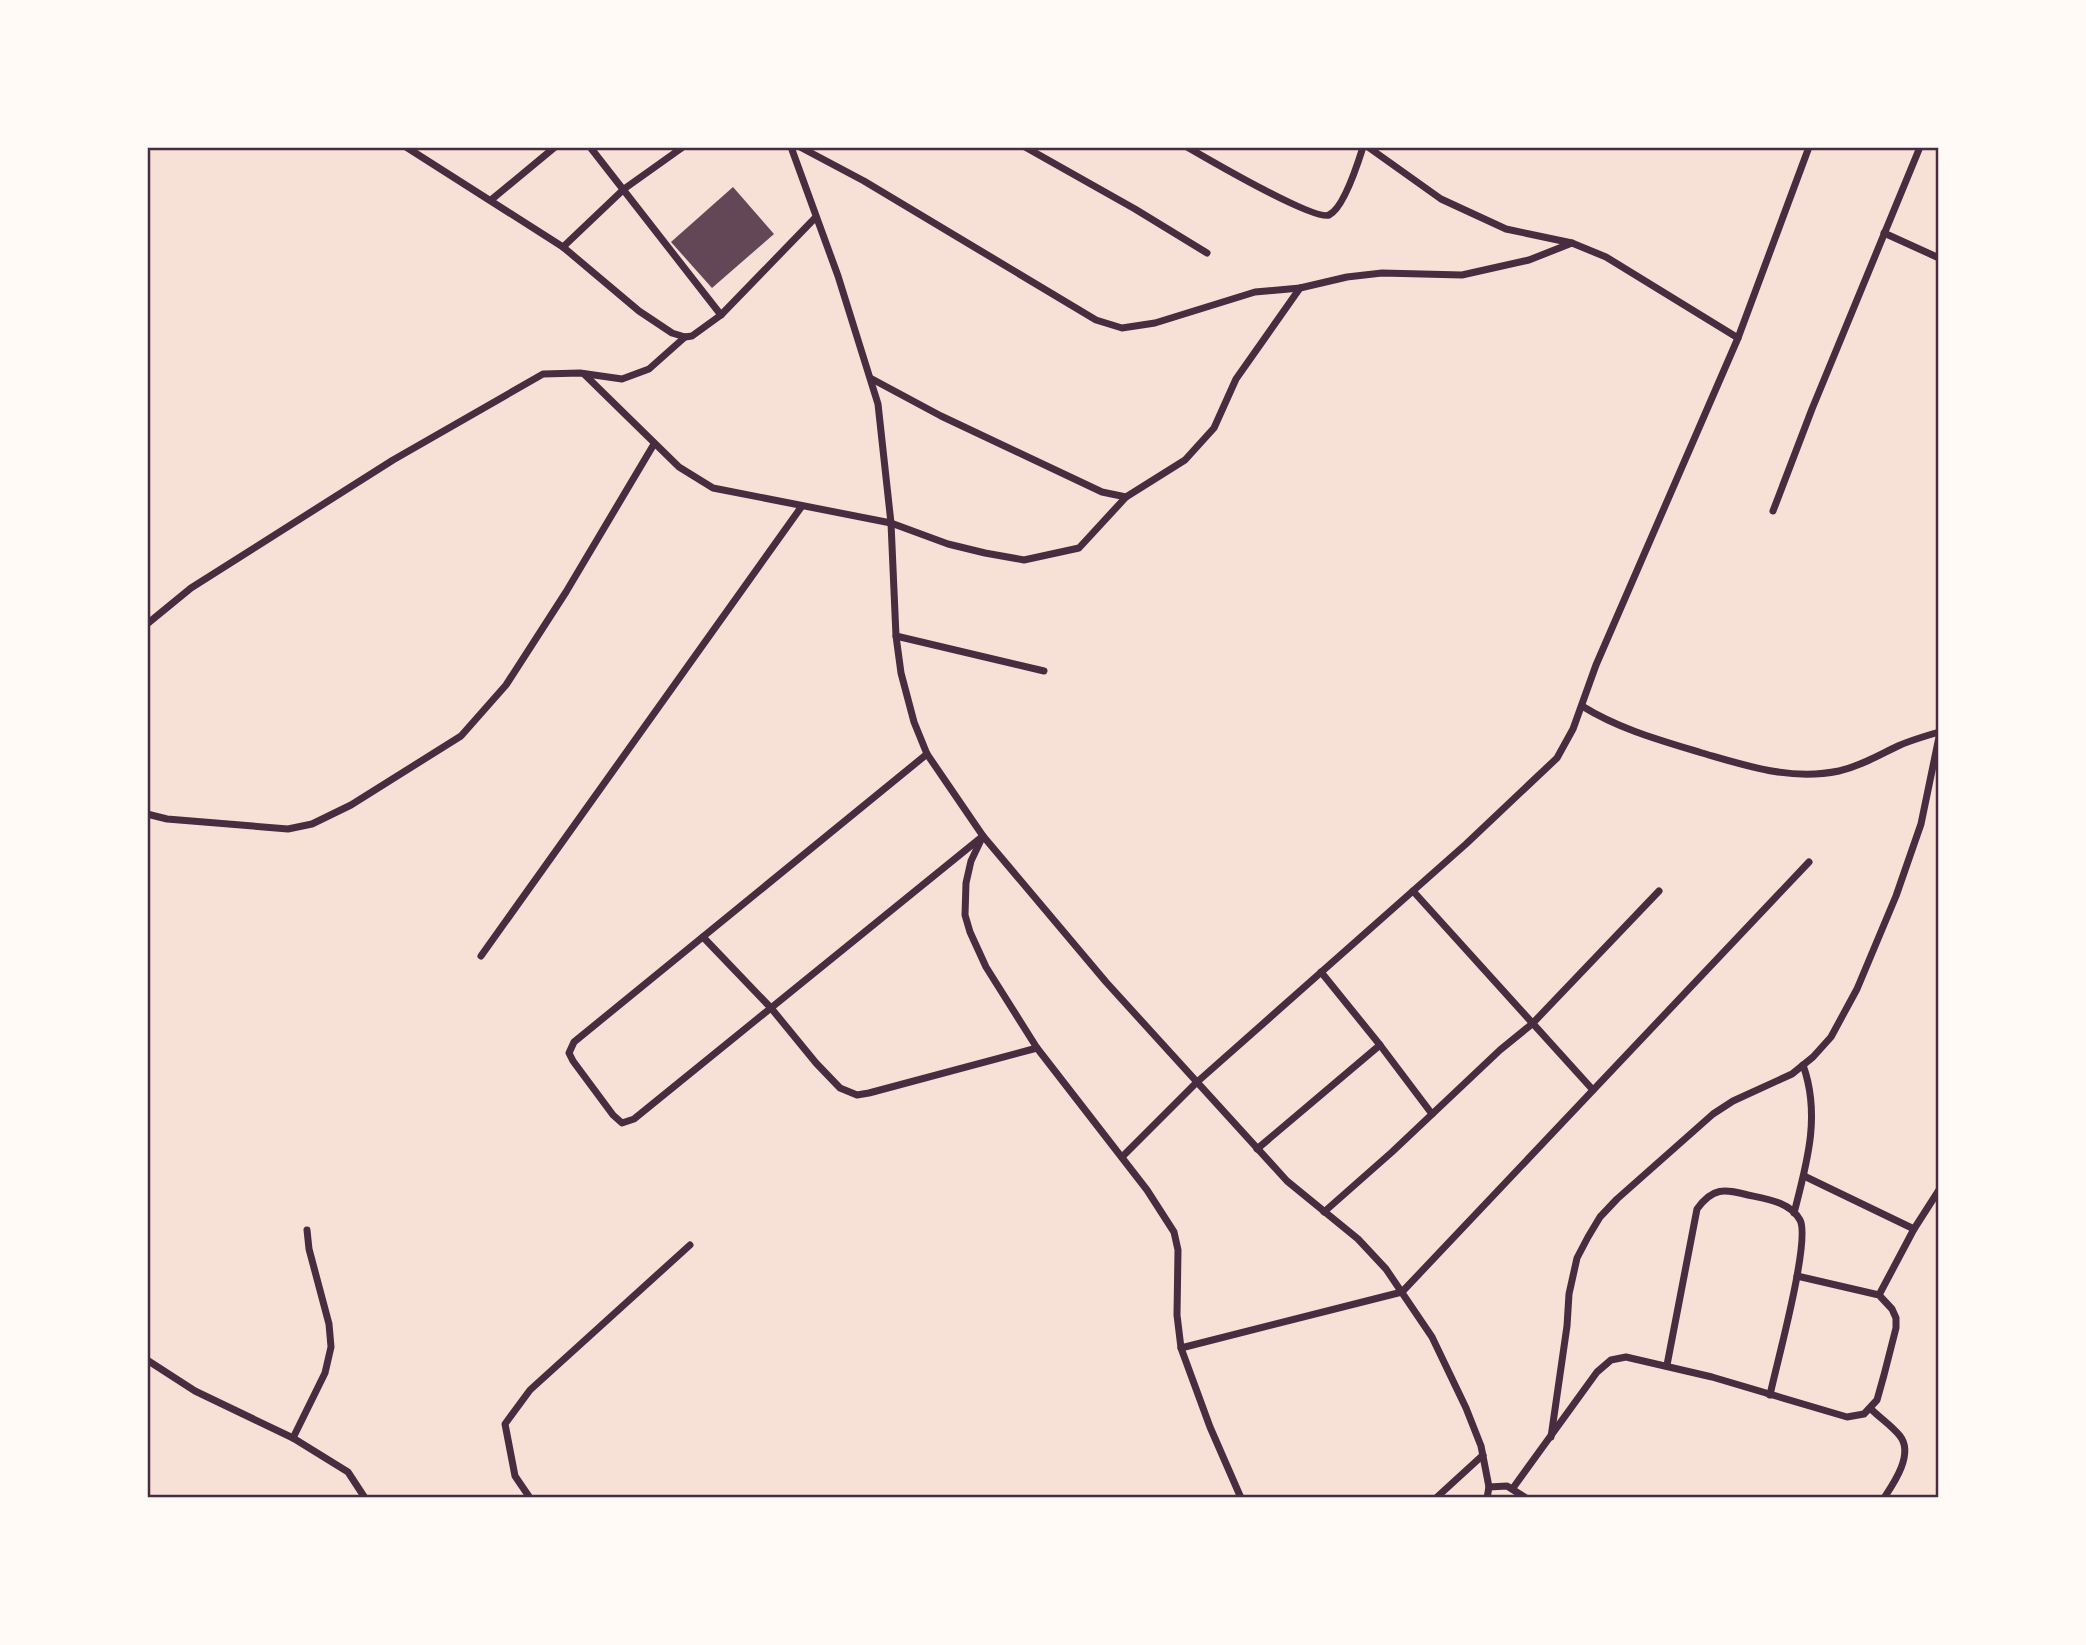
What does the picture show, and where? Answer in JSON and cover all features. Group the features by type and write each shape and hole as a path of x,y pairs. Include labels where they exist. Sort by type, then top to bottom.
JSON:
{"street":[{"path":"406,147 563,247 661,327 684,337"},
{"path":"491,200 555,147"},
{"path":"590,147 720,315"},
{"path":"563,247 624,189 683,147"},
{"path":"791,147 838,276 878,404 891,523 896,636 901,673 914,722 927,754 983,836 1106,982 1196,1083 1287,1181 1367,1249 1386,1269 1432,1337 1466,1408 1483,1455 1489,1486 1488,1498"},
{"path":"800,147 864,181 1096,320 1122,328 1155,323 1255,292 1300,288 1347,277 1382,273 1453,275 1486,271 1529,260 1572,243"},
{"path":"1025,147 1207,253"},
{"path":"1187,147 1254,185 1311,213 1327,216 1338,204 1355,173 1363,147"},
{"path":"1368,147 1441,199 1506,229 1572,243 1606,257 1738,338"},
{"path":"1122,1157 1196,1083 1413,891 1557,758 1582,706 1596,666 1663,507 1738,338 1809,147"},
{"path":"1773,511 1920,147"},
{"path":"147,624 191,588 404,453 543,374 584,373 622,379 649,369 684,337 702,330 720,315 816,218"},
{"path":"1884,233 1939,258"},
{"path":"584,373 679,467 713,488 891,523 948,544 1024,560 1079,548 1126,497 1185,460 1213,428 1236,379 1300,288"},
{"path":"872,379 941,416 1102,492 1126,497"},
{"path":"147,814 167,819 288,830 312,824 351,805 461,736 506,685 566,592 654,444"},
{"path":"481,956 802,506"},
{"path":"896,636 1044,671"},
{"path":"1582,706 1616,726 1647,737 1764,771 1797,775 1839,771 1873,760 1900,745 1939,732"},
{"path":"1551,1437 1569,1294 1577,1258 1600,1217 1655,1163 1713,1114 1734,1101 1792,1074 1831,1037 1843,1019 1891,908 1921,824 1939,737"},
{"path":"927,754 575,1042 569,1053 573,1061 613,1115 622,1123 634,1119 983,836"},
{"path":"983,836 971,861 965,891 965,915 970,932 986,967 1037,1048 1122,1157 1165,1216 1178,1241 1177,1315 1181,1348 1210,1427 1241,1498"},
{"path":"1181,1348 1402,1292 1809,862"},
{"path":"1413,891 1593,1090"},
{"path":"1324,1212 1500,1049 1532,1024 1659,891"},
{"path":"703,937 771,1008 840,1088 856,1095 1037,1048"},
{"path":"1321,972 1432,1114"},
{"path":"1257,1149 1380,1045"},
{"path":"1794,1213 1810,1151 1810,1084 1803,1065"},
{"path":"1804,1176 1914,1229"},
{"path":"1667,1365 1697,1209 1703,1200 1723,1189 1769,1199 1794,1213 1800,1220 1803,1231 1797,1276 1770,1395"},
{"path":"1879,1296 1914,1229 1939,1190"},
{"path":"293,1438 325,1373 331,1347 329,1324 309,1248 307,1230"},
{"path":"530,1498 515,1476 505,1424 530,1390 690,1245"},
{"path":"1513,1488 1586,1385 1611,1360 1626,1357 1667,1365 1847,1417 1864,1414 1871,1409 1877,1400 1896,1328 1892,1309 1879,1296 1797,1276"},
{"path":"147,1360 195,1391 293,1438 348,1472 365,1498"},
{"path":"1871,1409 1902,1438 1906,1456 1884,1498"},
{"path":"1436,1498 1483,1455"},
{"path":"1489,1486 1507,1486 1527,1498"}],"building":[{"path":"733,187 774,234 712,288 671,242"}]}
